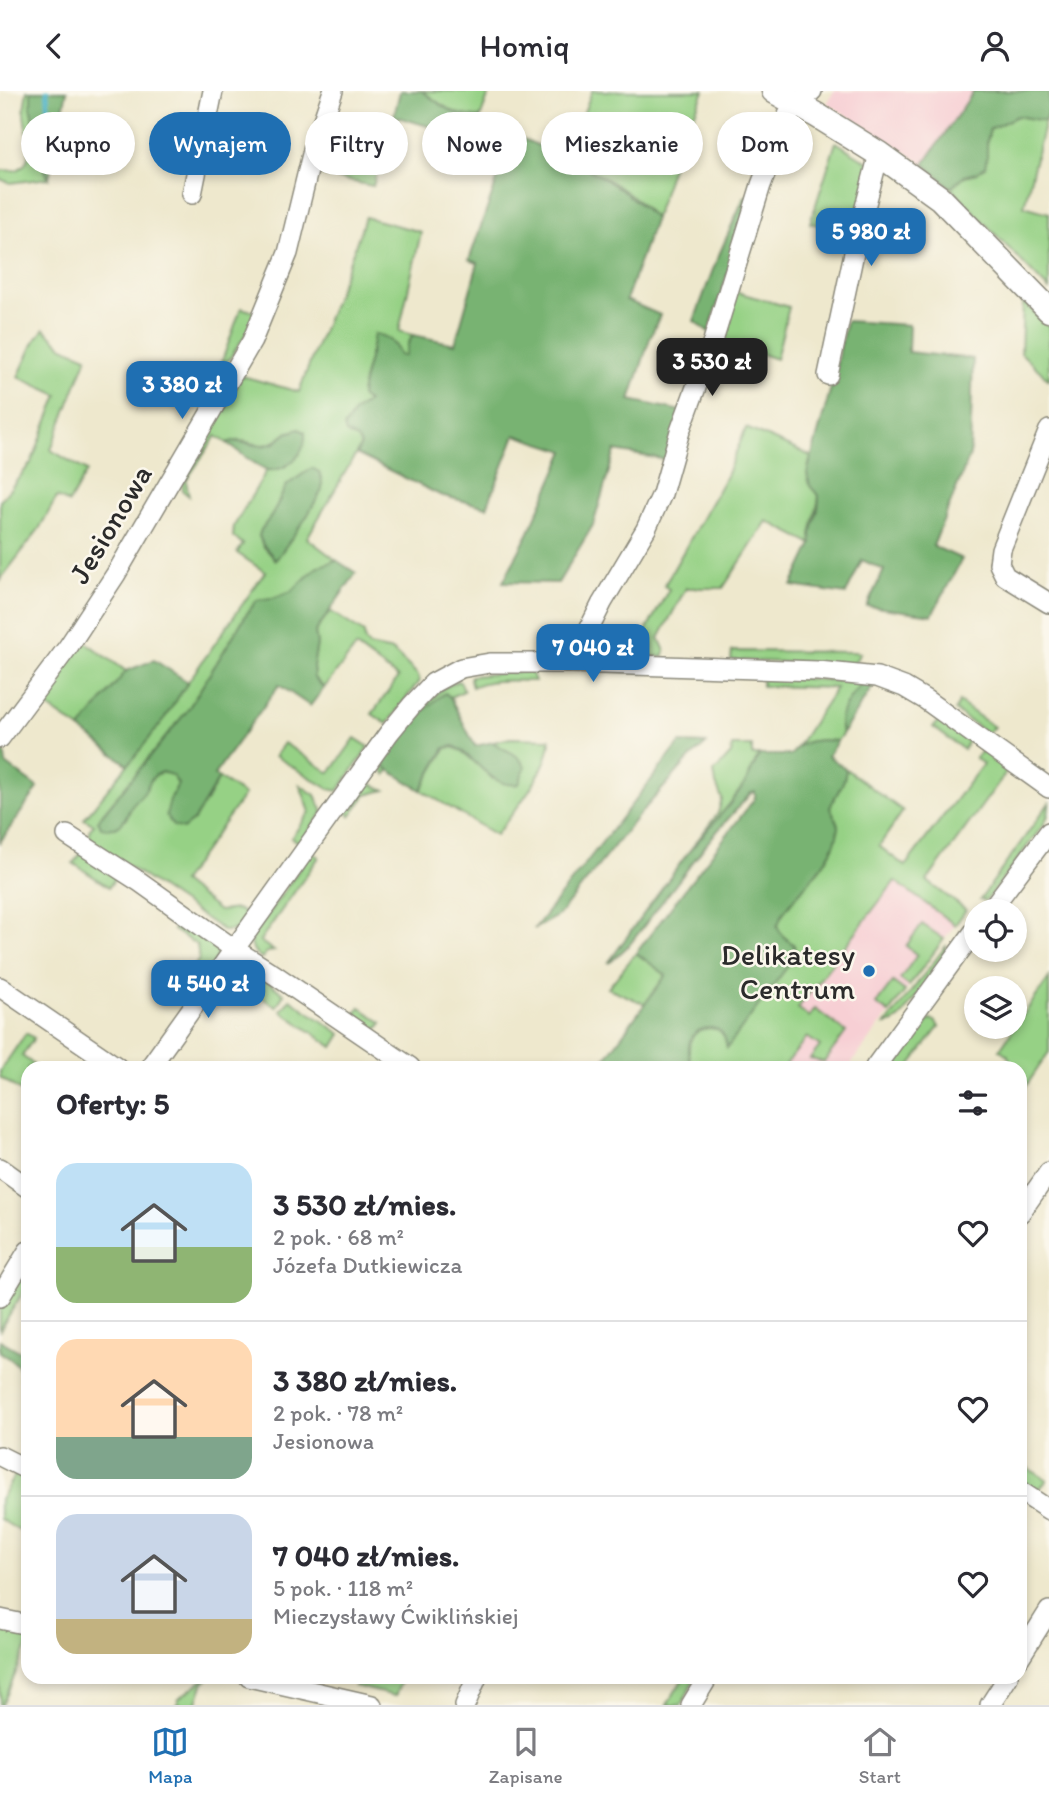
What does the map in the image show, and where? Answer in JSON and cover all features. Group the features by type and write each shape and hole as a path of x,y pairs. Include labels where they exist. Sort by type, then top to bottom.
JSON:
{"street":[{"path":"192,194 213,91"},
{"name":"Jesionowa","path":"0,738 68,647 109,585 253,341 288,253 314,146 333,91"},
{"path":"572,663 602,603 646,529 662,494 761,185 794,95 940,198 1049,310"},
{"path":"828,375 858,234 879,154"},
{"path":"1049,430 1001,549 999,564 1005,576 1049,603"},
{"path":"154,1061 389,733 433,683 461,669 490,663 572,663 818,671 877,677 904,687 926,700 1049,788"},
{"path":"999,899 1049,832"},
{"path":"67,835 401,1061"},
{"path":"879,1061 964,945"},
{"path":"0,987 108,1061"},
{"path":"0,1168 21,1183"},
{"path":"1027,1203 1049,1172"},
{"path":"0,1297 21,1262"},
{"path":"0,1456 21,1466"},
{"path":"1027,1496 1049,1510"},
{"path":"1027,1646 1049,1611"},
{"path":"0,1619 21,1624"},
{"path":"280,1684 372,1705"},
{"path":"465,1705 474,1684"},
{"path":"691,1705 704,1684"},
{"path":"990,1705 1004,1684"}],"shaded area":[{"path":"834,91 974,91 924,164 827,103"},
{"path":"905,866 964,909 964,913 853,1061 759,1061"}],"green space":[{"path":"27,91 31,91 32,112 24,112"},
{"path":"31,91 67,91 63,112 32,112"},
{"path":"400,91 422,91 454,112 422,112 422,124 408,120 408,112 395,112"},
{"path":"422,91 490,91 482,112 454,112"},
{"path":"592,91 704,91 695,112 584,112"},
{"path":"974,91 1049,91 1049,108 1045,121 1017,116 990,129 985,167 964,176 951,188 924,164"},
{"path":"1017,116 1045,121 1024,206 1049,213 1049,290 951,188 964,176 976,173 987,157 990,129"},
{"path":"527,141 541,146 541,175 599,175 639,203 655,218 626,300 660,315 630,400 681,411 668,460 615,451 593,525 558,583 503,582 529,532 565,451 515,435 487,507 440,495 356,454 361,445 357,439 346,433 344,427 354,412 368,401 361,397 374,334 387,338 400,355 405,356 413,335 455,344 478,263 469,260 499,175 527,175"},
{"path":"836,142 871,164 854,233 810,223"},
{"path":"21,168 21,175 47,175 49,178 10,183 0,179 0,170"},
{"path":"321,175 376,175 373,186"},
{"path":"599,175 669,175 655,218 615,184"},
{"path":"752,195 709,332 694,321 744,197"},
{"path":"365,217 421,232 399,331 413,335 405,356 400,355 395,344 374,334 361,397 368,401 354,412 346,433 357,439 361,445 307,538 336,560 316,568 292,591 257,600 187,711 98,820 126,819 153,776 162,772 172,775 178,784 170,800 206,802 219,778 244,795 182,882 219,911 237,909 249,915 239,927 224,931 90,840 89,830 94,825 84,819 162,722 265,572 237,553 243,544 233,537 234,526 267,470 277,470 287,433 269,444 262,445 243,441 227,443 216,436 186,481 189,496 183,491 182,483 239,375 299,392","holes":["312,469 276,560 263,546 259,536 261,530 287,485"]},
{"path":"733,291 789,307 776,359 718,339"},
{"path":"1023,301 1049,327 1049,380 1021,353"},
{"path":"241,308 260,313 228,361 222,361"},
{"path":"846,321 909,325 908,352 973,359 970,455 933,546 962,559 932,615 867,606 884,570 862,560 846,594 792,586 812,544 811,534 819,496 810,486 807,473"},
{"path":"44,329 63,347 87,357 51,450 87,471 69,503 57,497 39,529 0,580 0,501 31,463 58,395 18,377 34,342"},
{"path":"746,428 811,456 808,477 819,496 812,544 767,521 723,588 686,588 659,638 665,651 663,657 652,656 652,645 641,640 669,589 664,586 726,476"},
{"path":"299,429 305,432 298,457 276,470 259,466 227,443 233,441 262,446 275,443 287,433"},
{"path":"312,468 319,472 322,490 276,560 263,545 259,536 261,530 287,485"},
{"path":"336,560 356,573 315,632 317,644 314,678 324,688 310,706 279,685 214,775 219,778 194,820 183,829 173,826 166,815 178,784 172,775 162,772 152,778 119,826 101,827 98,820 187,711 257,600 292,591 316,568"},
{"path":"330,611 364,633 369,646 393,651 418,675 419,681 387,724 372,714 398,678 356,647 324,688 314,678 317,644 315,632"},
{"path":"84,641 126,671 80,729 39,701"},
{"path":"732,651 860,653 853,665 731,660"},
{"path":"154,660 188,682 162,722 128,765 80,729 126,671"},
{"path":"531,671 535,681 495,681 472,687 470,679 471,676"},
{"path":"762,675 862,683 840,722 842,734 837,741 816,741 797,747 836,688 762,686"},
{"path":"458,681 464,691 450,697 445,693 390,748 383,765 389,770 386,775 381,768 380,759 416,714 443,688"},
{"path":"862,683 874,684 842,734 840,721 843,711"},
{"path":"445,693 450,697 475,746 493,742 521,761 525,766 519,784 500,782 454,746 445,748 421,790 383,765 400,737"},
{"path":"959,702 994,727 987,733 955,711"},
{"path":"940,719 969,737 964,750 933,727"},
{"path":"355,738 369,747 338,791 329,789 275,756 284,743 330,773"},
{"path":"510,738 550,739 538,777 496,835 421,790 446,748 465,753 493,779 508,751 493,742"},
{"path":"811,741 837,741 828,756 846,769 844,781 830,808 838,828 831,851 791,902 777,927 794,945 796,955 727,1048 721,1032 709,1028 693,1035 689,1046 690,1061 603,1061 666,975 636,953 755,798 755,792 751,793 712,837 630,944 608,963 687,854 746,782 759,755 791,755 797,747"},
{"path":"680,743 706,744 639,815 559,915 534,929"},
{"path":"732,746 752,746 752,755 759,755 746,782 687,854 718,813 722,799 714,772 731,754"},
{"path":"4,748 6,764 38,788 0,842 0,751"},
{"path":"984,749 1008,770 927,881 964,909 964,913 955,925 895,881 798,1008 809,1017 815,1009 846,1032 825,1061 810,1059 820,1046 807,1037 789,1061 690,1061 691,1039 702,1030 717,1029 724,1036 727,1047 794,945 777,927 784,912 825,862 836,840 837,820 830,808 844,781 846,769 903,811 879,846 905,866 983,764 975,758"},
{"path":"369,783 385,790 366,795 350,816 344,807 362,785"},
{"path":"300,785 315,795 323,812 300,843 291,838 310,812"},
{"path":"1049,803 1044,824 988,899 981,899"},
{"path":"82,852 117,875 109,887 73,863"},
{"path":"311,852 319,857 260,941 274,951 267,952 262,958 253,950 251,939"},
{"path":"182,919 218,947 212,968 189,999 177,993 199,959 197,945 173,930"},
{"path":"922,924 944,939 909,986 900,979 917,955 906,946"},
{"path":"946,946 944,958 900,1018 886,1024"},
{"path":"636,953 666,975 645,1004 608,988"},
{"path":"230,969 234,974 255,975 284,994 276,1007 239,981 227,984 213,1004 205,999"},
{"path":"1049,978 1049,1052 1027,1085 1027,1061 1010,1061 1007,1054 999,1050 1007,1039 1027,1039 1027,1010"},
{"path":"893,982 905,991 889,1013 876,1004"},
{"path":"290,999 341,1034 333,1047 281,1011"},
{"path":"360,1007 382,1023 373,1034 352,1019"},
{"path":"929,1020 935,1021 939,1027 914,1061 899,1061"},
{"path":"26,1033 34,1038 22,1056 29,1061 21,1061 21,1091 0,1077 0,1071"},
{"path":"21,1274 21,1296 0,1330 0,1308"},
{"path":"0,1340 21,1352 21,1380 20,1370 15,1363 0,1352"},
{"path":"1027,1468 1047,1480 1037,1492 1027,1486"},
{"path":"17,1472 21,1473 21,1532 0,1519 0,1499"},
{"path":"0,1626 21,1632 21,1661 0,1705"},
{"path":"197,1684 203,1684 196,1705 177,1705 179,1698"},
{"path":"356,1684 400,1684 395,1696 355,1686"},
{"path":"680,1684 692,1684 681,1705 667,1705"}],"waterway":[{"path":"47,91 49,112"}],"place":[{"name":"Delikatesy Centrum","path":"869,971"}]}
